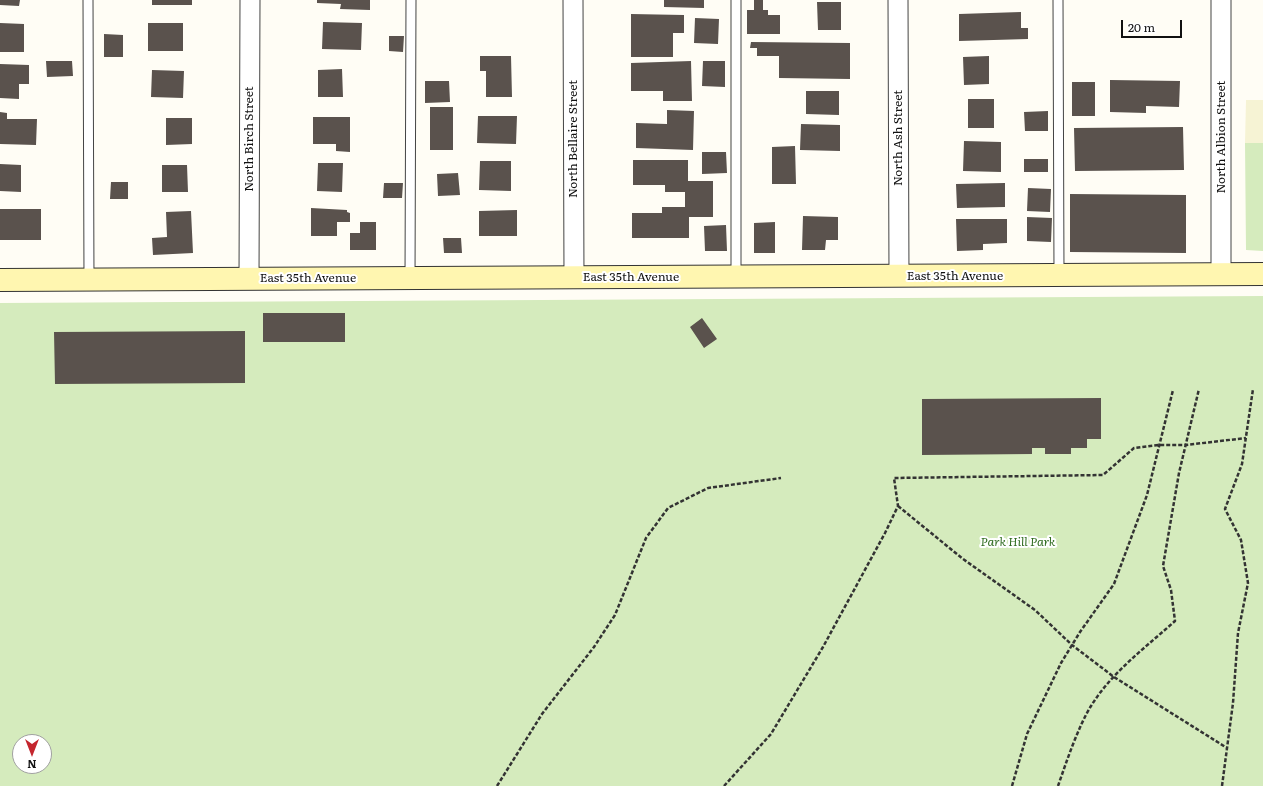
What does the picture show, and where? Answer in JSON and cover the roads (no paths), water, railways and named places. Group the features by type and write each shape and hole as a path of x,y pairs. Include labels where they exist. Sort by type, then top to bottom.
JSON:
{"street":[{"name":"North Birch Street","path":"249,278 250,0"},
{"name":"North Bellaire Street","path":"573,0 574,277"},
{"name":"North Ash Street","path":"898,0 899,276"},
{"name":"North Albion Street","path":"1221,0 1221,275"},
{"name":"East 35th Avenue","path":"0,280 1263,274"}],"lane":[{"path":"88,0 89,279"},
{"path":"410,278 411,0"},
{"path":"736,0 736,277"},
{"path":"1058,0 1058,276"}],"park label":[{"name":"Park Hill Park","path":"1018,542"}]}
